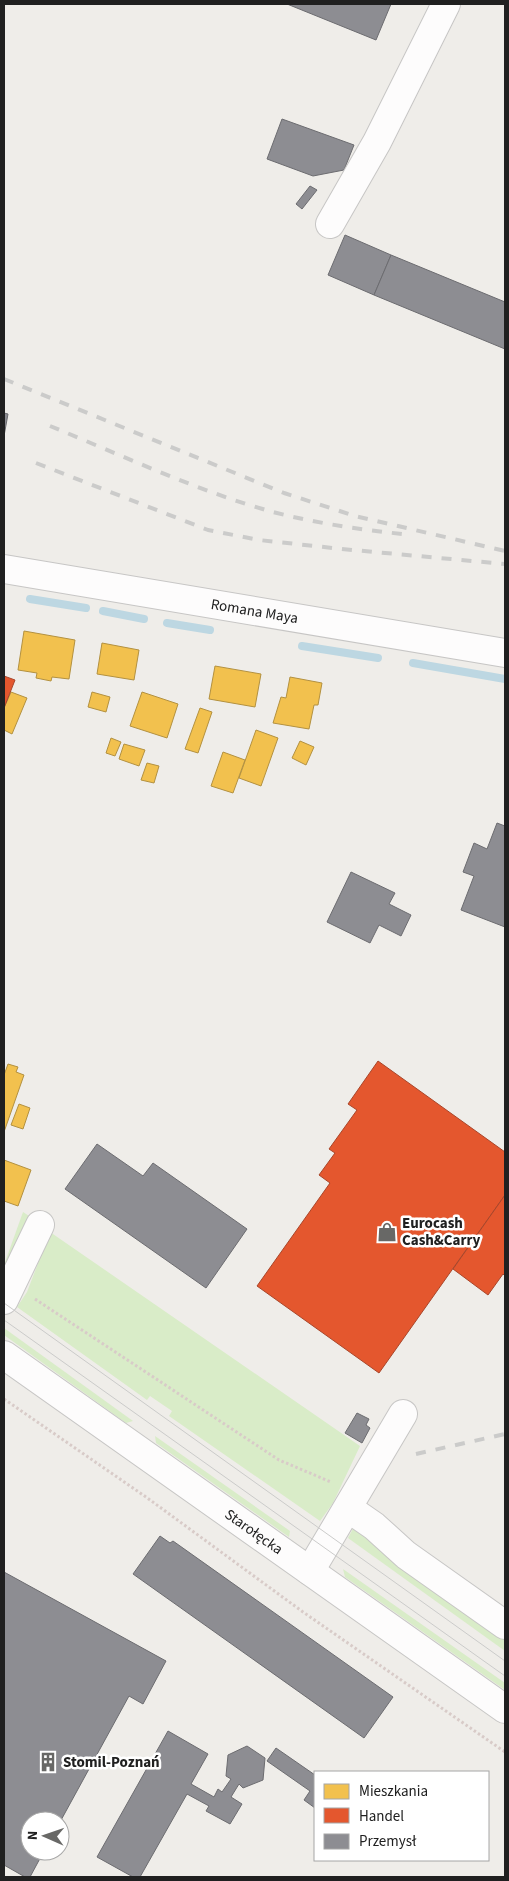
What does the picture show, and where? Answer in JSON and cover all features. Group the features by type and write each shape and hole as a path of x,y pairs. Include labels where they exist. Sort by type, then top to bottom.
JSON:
{"street":[{"path":"330,224 377,142 446,4"},
{"name":"Romana Maya","path":"4,568 505,653"},
{"path":"6,1297 40,1224"},
{"name":"Starołęcka","path":"4,1355 505,1709"},
{"path":"310,1571 402,1414"},
{"path":"352,1502 374,1526 406,1555 505,1625"}],"path":[{"path":"6,1297 31,1297 42,1302 279,1460 315,1474 352,1502"},
{"path":"4,1399 146,1497 303,1612 505,1752"}],"green space":[{"path":"23,1212 29,1216 4,1279 4,1265"},
{"path":"50,1232 360,1446 333,1503 320,1521 169,1416 172,1411 150,1396 147,1400 17,1307 27,1292"},
{"path":"4,1328 133,1421 126,1423 4,1335"},
{"path":"155,1436 290,1531 289,1537 156,1443"},
{"path":"356,1523 505,1633 505,1651 348,1538"},
{"path":"343,1569 505,1683 505,1690 345,1577"}],"building: Mieszkania":[{"path":"24,631 75,640 69,679 52,677 51,681 36,678 37,673 18,670"},
{"path":"102,643 139,650 134,680 97,674"},
{"path":"215,666 261,674 255,707 209,699"},
{"path":"290,677 322,683 318,705 314,705 309,729 273,723 281,697 286,698"},
{"path":"11,692 27,698 12,734 4,730 4,708"},
{"path":"92,692 110,697 106,712 88,707"},
{"path":"142,692 178,704 167,738 130,726"},
{"path":"200,708 212,712 198,753 185,749"},
{"path":"256,730 278,738 261,786 239,778"},
{"path":"111,738 121,742 115,756 106,753"},
{"path":"300,741 314,747 306,765 292,758"},
{"path":"124,744 145,750 139,766 119,759"},
{"path":"223,752 245,760 233,793 211,786"},
{"path":"147,763 159,766 154,783 141,780"},
{"path":"8,1064 18,1067 16,1072 24,1075 4,1132 4,1075"},
{"path":"19,1104 30,1108 23,1129 11,1125"},
{"path":"4,1160 31,1170 18,1206 4,1201"}],"building: Handel":[{"path":"4,676 15,680 4,708"},
{"name":"Eurocash Cash&Carry","path":"378,1061 505,1152 505,1195 379,1373 257,1286 330,1183 319,1175 335,1153 329,1149 357,1110 348,1104"},
{"path":"505,1195 505,1276 503,1274 488,1295 453,1269"}],"building: Przemysł":[{"path":"287,4 391,4 376,40"},
{"path":"282,119 354,145 344,170 313,176 267,159"},
{"path":"310,186 317,190 302,209 296,204"},
{"path":"345,235 391,255 374,295 328,275"},
{"path":"391,255 505,302 505,349 374,295"},
{"path":"4,413 8,414 4,436"},
{"path":"497,823 505,826 505,927 461,910 474,876 463,872 474,843 487,849"},
{"path":"351,872 395,893 389,904 411,915 401,936 379,925 370,943 327,922"},
{"path":"97,1144 143,1176 153,1163 247,1229 206,1288 65,1189"},
{"path":"357,1413 369,1419 366,1425 370,1428 362,1443 345,1433"},
{"path":"160,1536 170,1543 173,1541 393,1697 364,1738 133,1574"},
{"name":"Stomil-Poznań","path":"4,1572 166,1661 143,1704 129,1696 66,1811 20,1811 20,1861 39,1861 30,1877 25,1877 4,1865"},
{"path":"168,1731 208,1754 191,1784 214,1797 218,1789 222,1792 231,1779 226,1776 228,1755 247,1746 265,1758 263,1780 243,1788 239,1784 231,1797 242,1804 230,1824 206,1811 209,1806 187,1794 140,1877 133,1877 97,1857"},
{"path":"276,1748 314,1774 314,1807 304,1800 310,1791 267,1761"}],"waterway":[{"path":"30,599 86,608"},
{"path":"103,611 144,619"},
{"path":"167,623 210,630"},
{"path":"302,646 378,658"},
{"path":"413,663 505,679"}],"tram line":[{"path":"4,1303 505,1661"},
{"path":"4,1320 505,1676"}],"railway":[{"path":"4,379 284,493 355,516 505,551"},
{"path":"50,426 245,504 324,523 411,535"},
{"path":"36,463 208,530 259,540 505,564"},
{"path":"416,1454 505,1434"}],"place":[{"name":"Eurocash Cash&Carry","path":"387,1232"},
{"name":"Stomil-Poznań","path":"48,1762"}]}
